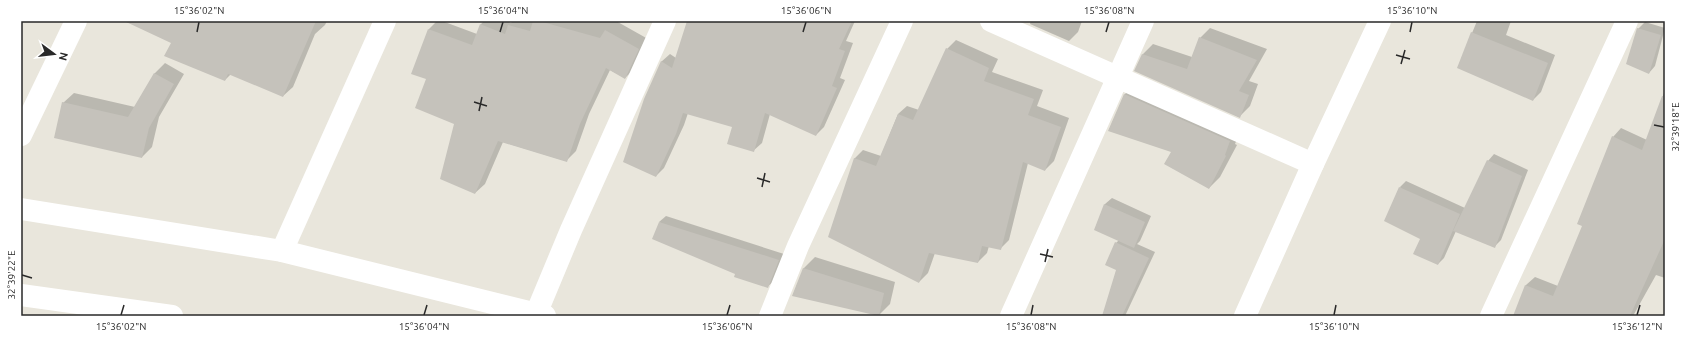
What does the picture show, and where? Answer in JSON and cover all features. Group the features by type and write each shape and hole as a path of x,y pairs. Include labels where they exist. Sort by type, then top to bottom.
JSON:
{"street":[{"path":"21,135 76,21"},
{"path":"282,251 385,21"},
{"path":"21,209 282,251 541,315 571,230 665,21"},
{"path":"770,316 798,246 902,21"},
{"path":"991,21 1116,78 1313,164"},
{"path":"1011,316 1142,21"},
{"path":"1245,316 1313,164 1380,21"},
{"path":"1490,316 1627,21"},
{"path":"21,295 172,316"}],"building":[{"path":"124,21 316,21 283,97 228,74 225,81 164,56 171,43"},
{"path":"533,21 539,21 600,38 605,30 639,49 625,79 606,68 580,124 567,162 498,141 475,194 440,179 454,124 415,108 426,79 411,74 428,29 472,45 480,24 505,34 508,25 530,31"},
{"path":"687,21 852,21 839,49 845,51 832,86 837,88 816,136 765,113 754,152 727,144 732,127 683,113 676,134 656,177 623,162 644,99 661,61 672,68"},
{"path":"1637,28 1661,35 1649,74 1626,64"},
{"path":"1471,32 1548,63 1533,101 1457,68"},
{"path":"1199,37 1257,60 1239,91 1249,95 1240,118 1134,71 1142,54 1187,69"},
{"path":"946,48 989,68 984,81 1034,99 1028,115 1061,127 1045,171 1023,162 1001,250 982,246 978,263 929,253 919,283 828,237 854,158 876,166 898,114 913,120"},
{"path":"154,73 174,84 149,128 142,158 54,138 62,102 128,117"},
{"path":"1124,94 1230,141 1225,155 1226,156 1209,189 1164,164 1171,152 1108,131"},
{"path":"1662,96 1665,97 1665,239 1630,316 1513,316 1525,285 1553,296 1582,226 1577,224 1612,136 1642,150"},
{"path":"1487,160 1522,176 1495,248 1453,231"},
{"path":"1399,187 1460,214 1438,265 1413,254 1420,239 1384,221"},
{"path":"1104,204 1145,222 1134,248 1094,230"},
{"path":"659,222 779,260 768,288 734,277 735,274 652,239"},
{"path":"1115,242 1149,258 1122,316 1102,316 1116,270 1105,265"},
{"path":"803,268 884,293 879,316 792,296"}]}
